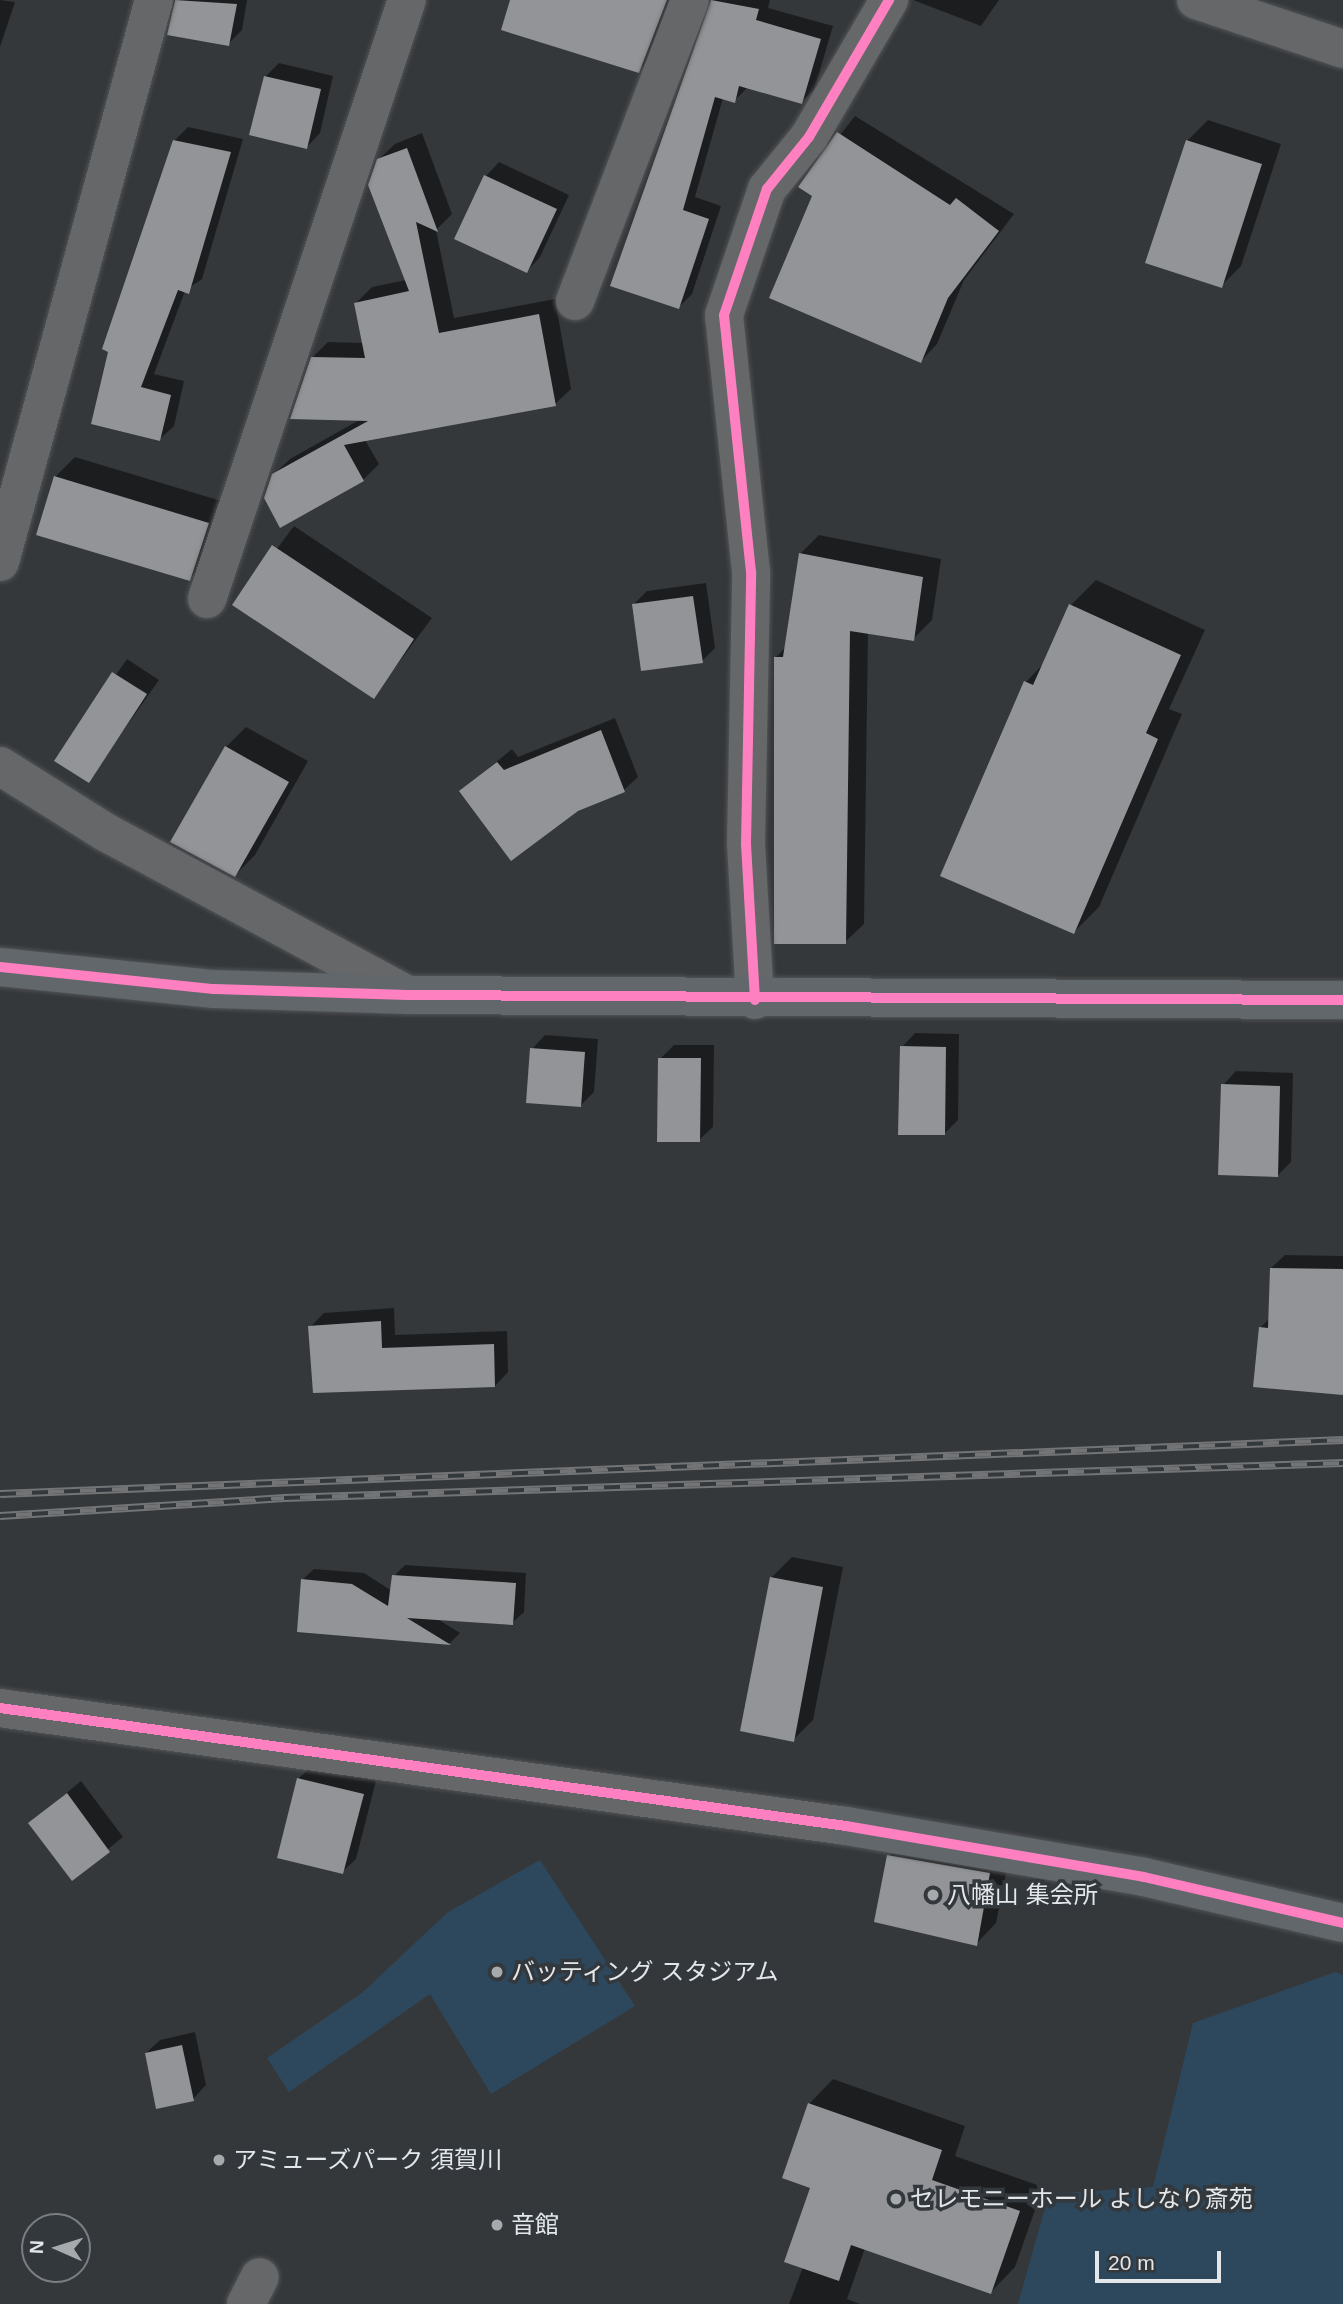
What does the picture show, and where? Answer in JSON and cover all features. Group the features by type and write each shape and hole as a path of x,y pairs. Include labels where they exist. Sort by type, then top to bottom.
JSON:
{"street":[{"path":"0,562 154,0"},
{"path":"207,599 407,0"},
{"path":"575,301 690,0"},
{"path":"755,1000 746,844 751,572 724,315 767,189 809,137 889,0"},
{"path":"1196,0 1343,49"},
{"path":"0,766 107,833 408,995"},
{"path":"0,967 214,989 408,995 755,1000 1343,1000"},
{"path":"0,1708 846,1826 1144,1877 1343,1923"}],"shaded area":[{"name":"バッティング スタジアム","path":"540,1860 635,2006 491,2094 430,1994 289,2092 267,2058 363,1992 448,1912"},
{"path":"1335,1972 1343,1975 1343,2304 1018,2304 1049,2194 1153,2187 1193,2023"}],"building":[{"path":"175,0 237,4 229,46 167,35"},
{"path":"510,0 667,0 639,73 501,30"},
{"path":"711,0 759,9 756,20 821,39 802,104 739,86 735,103 715,97 683,210 709,219 679,309 610,286"},
{"path":"264,76 321,89 307,149 249,135"},
{"path":"837,132 950,205 956,198 999,231 948,298 921,363 769,298 812,196 798,187"},
{"path":"173,140 231,152 189,294 178,290 141,387 171,395 160,441 91,424 108,352 102,349"},
{"path":"1186,140 1262,164 1222,288 1145,263"},
{"path":"407,148 438,232 416,222 439,333 539,314 556,406 344,445 364,481 280,528 264,498 272,474 368,421 290,419 311,357 365,358 354,303 409,291 368,185 377,159"},
{"path":"484,175 557,209 527,273 454,239"},
{"path":"54,476 209,523 190,581 36,535"},
{"path":"272,545 414,639 374,699 232,605"},
{"path":"799,553 923,577 914,641 850,631 846,944 774,944 774,657 783,657"},
{"path":"693,596 703,663 641,671 632,604"},
{"path":"1069,604 1181,655 1146,733 1158,739 1074,934 940,876 1024,681 1033,685"},
{"path":"112,672 147,694 89,783 54,761"},
{"path":"601,730 625,792 578,811 511,861 459,791 497,762 504,770"},
{"path":"225,746 289,782 235,877 170,842"},
{"path":"900,1046 946,1047 945,1135 898,1135"},
{"path":"530,1048 585,1052 581,1107 526,1103"},
{"path":"658,1058 701,1058 700,1142 657,1142"},
{"path":"1221,1084 1280,1086 1278,1177 1218,1175"},
{"path":"1270,1268 1343,1269 1343,1395 1253,1387 1259,1327 1268,1328"},
{"path":"381,1321 382,1348 494,1344 495,1387 313,1393 308,1326"},
{"path":"392,1575 516,1583 513,1625 407,1618 451,1645 297,1632 301,1579 352,1584 388,1606"},
{"path":"770,1577 823,1587 794,1742 740,1731"},
{"path":"297,1778 364,1794 343,1874 277,1858"},
{"path":"67,1793 110,1852 72,1881 28,1823"},
{"name":"八幡山 集会所","path":"887,1855 990,1873 977,1946 874,1922"},
{"path":"182,2045 194,2101 156,2109 145,2053"},
{"name":"セレモニーホール よしなり斎苑","path":"808,2103 942,2150 932,2180 1020,2211 991,2294 851,2245 839,2281 784,2262 810,2188 782,2178"}],"railway":[{"path":"0,1494 1343,1440"},
{"path":"0,1516 284,1498 1343,1463"}],"cycle path":[{"path":"755,1000 746,844 751,572 724,315 767,189 809,137 889,0"},
{"path":"0,967 214,989 408,995 1343,1000"},
{"path":"0,1708 846,1826 1144,1877 1343,1923"}],"place":[{"name":"八幡山 集会所","path":"933,1895"},
{"name":"バッティング スタジアム","path":"497,1972"},
{"name":"アミューズパーク 須賀川","path":"219,2160"},
{"name":"セレモニーホール よしなり斎苑","path":"896,2199"},
{"name":"音館","path":"497,2225"}]}
